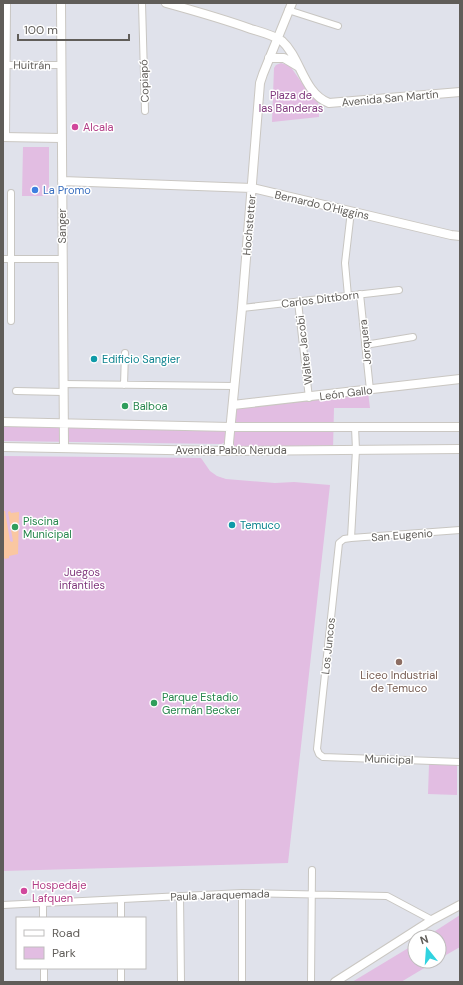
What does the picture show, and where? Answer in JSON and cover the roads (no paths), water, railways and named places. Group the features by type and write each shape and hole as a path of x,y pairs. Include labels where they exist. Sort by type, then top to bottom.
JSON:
{"main road":[{"name":"Sanger","path":"61,3 64,448"},
{"name":"Avenida San Martín","path":"166,3 216,16 277,38 289,48 315,94 322,100 332,104 460,92"},
{"name":"Hochstetter","path":"223,451 229,446 242,308 260,83 290,7"},
{"path":"269,58 284,58 301,69"},
{"path":"4,137 61,138"},
{"name":"Bernardo O'Higgins","path":"62,181 252,188 460,236"},
{"name":"León Gallo","path":"233,406 460,379"},
{"name":"Avenida Pablo Neruda","path":"3,422 230,427 460,427"},
{"name":"Avenida Pablo Neruda","path":"3,447 223,451 460,449"},
{"path":"335,982 432,920 460,905"}],"street":[{"path":"4,137 6,3"},
{"name":"Copiapó","path":"142,3 145,111"},
{"path":"290,7 338,26"},
{"name":"Huitrán","path":"4,65 61,65"},
{"path":"11,193 11,321"},
{"path":"348,296 345,263 351,211"},
{"path":"3,259 62,259"},
{"name":"Carlos Dittborn","path":"242,308 399,290"},
{"name":"Jorquera","path":"360,294 370,390"},
{"name":"Walter Jacobi","path":"298,302 309,398"},
{"path":"365,345 413,337"},
{"path":"124,385 125,352"},
{"path":"16,391 124,385 234,386"},
{"path":"351,538 356,450 355,428"},
{"name":"San Eugenio","path":"344,539 460,530"},
{"name":"Los Juncos","path":"318,754 317,749 339,543 344,539"},
{"name":"Municipal","path":"318,754 323,757 460,762"},
{"path":"311,982 312,870"},
{"path":"242,893 242,982"},
{"name":"Paula Jaraquemada","path":"3,905 242,893 387,896 432,920"},
{"path":"180,896 180,982"},
{"path":"121,900 121,917"},
{"path":"43,904 43,917"},
{"path":"44,969 44,982"},
{"path":"121,969 121,982"}],"place":[{"name":"Alcala","path":"75,127"},
{"name":"La Promo","path":"35,190"},
{"name":"Edificio Sangier","path":"94,359"},
{"name":"Balboa","path":"125,406"},
{"name":"Temuco","path":"232,525"},
{"name":"Piscina Municipal","path":"15,527"},
{"name":"Liceo Industrial de Temuco","path":"399,662"},
{"name":"Parque Estadio Germán Becker","path":"154,703"},
{"name":"Hospedaje Lafquen","path":"24,891"}],"park label":[{"name":"Plaza de las Banderas","path":"291,101"},
{"name":"Juegos infantiles","path":"82,578"}]}
